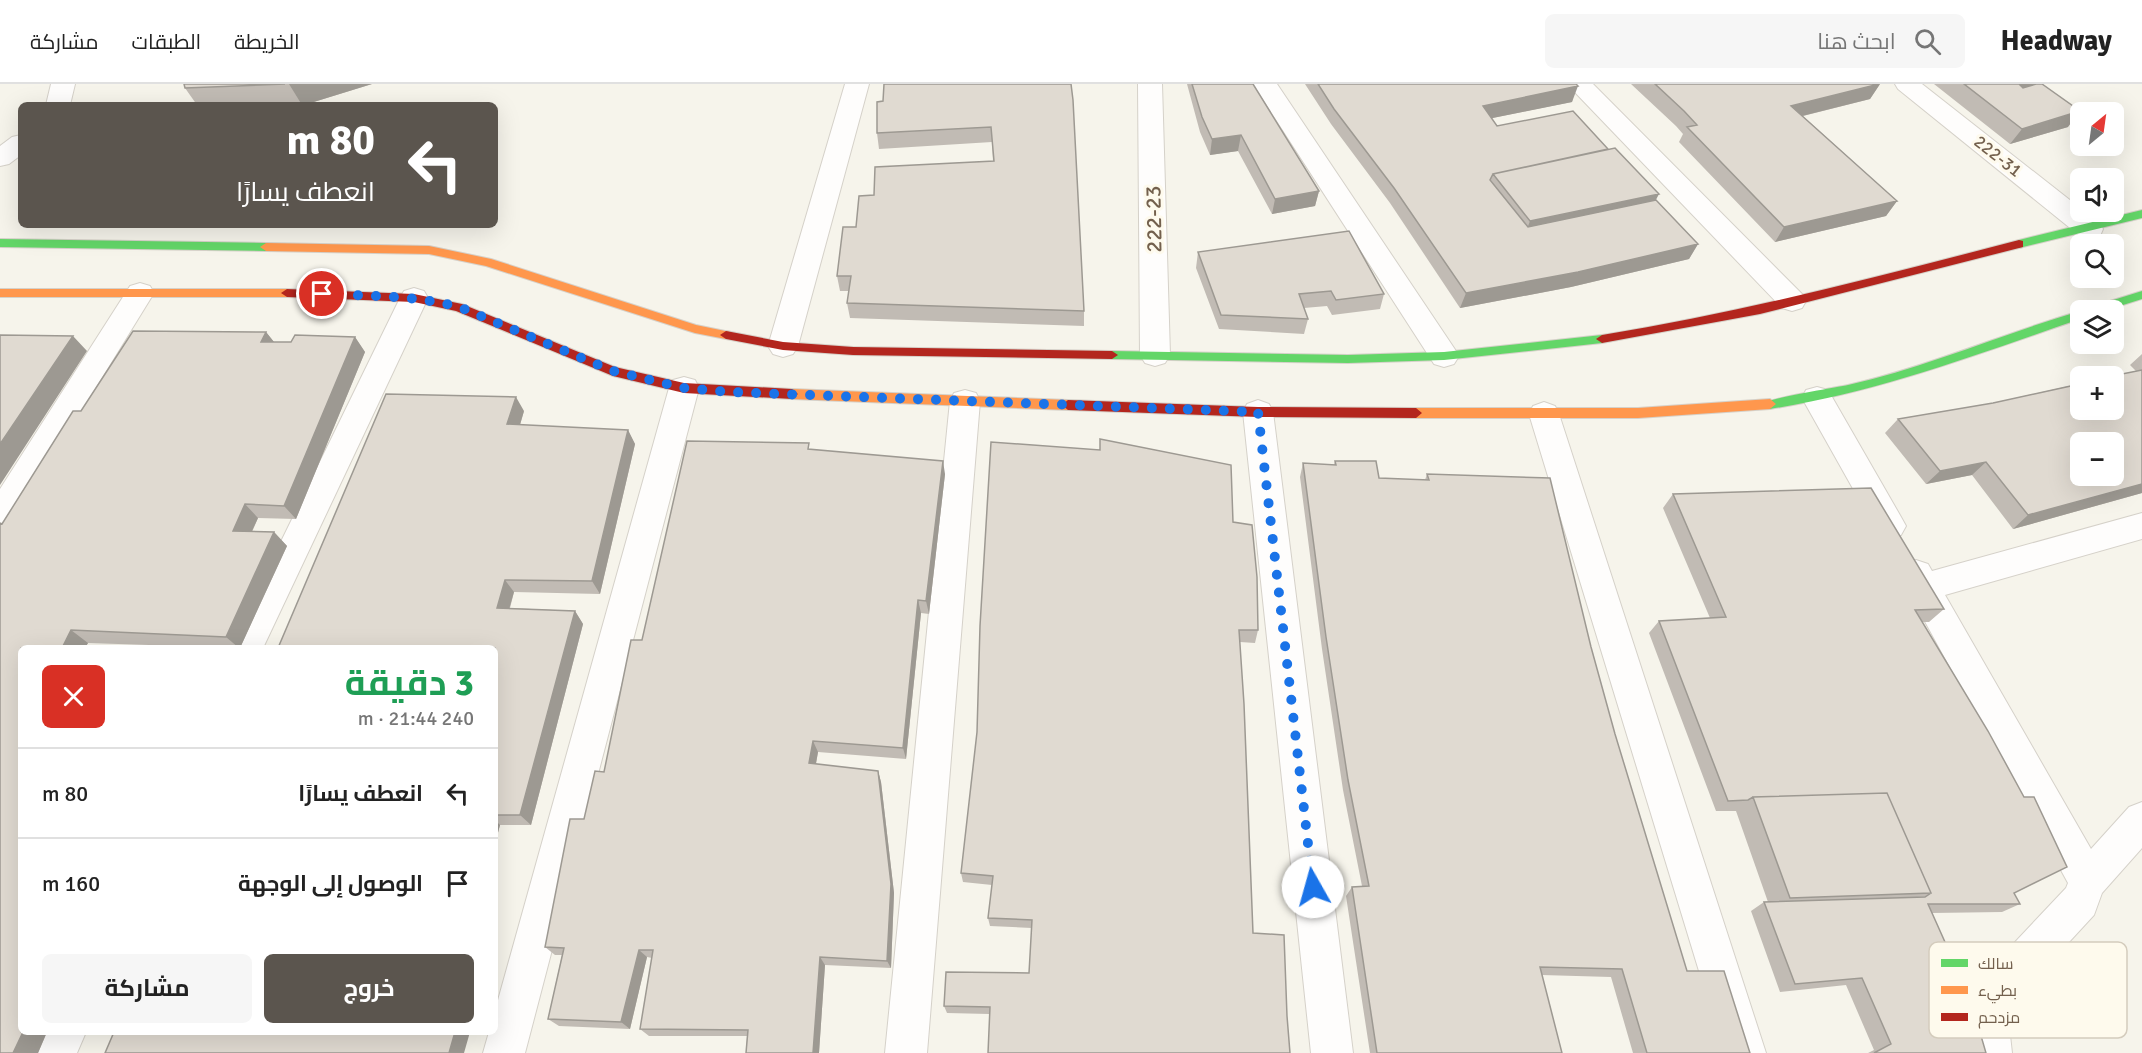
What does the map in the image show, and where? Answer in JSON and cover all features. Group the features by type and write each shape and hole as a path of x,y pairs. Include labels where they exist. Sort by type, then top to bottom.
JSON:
{"street":[{"path":"59,102 63,84"},
{"path":"783,346 857,84"},
{"name":"222-23","path":"1150,84 1155,355"},
{"path":"1265,84 1444,356"},
{"path":"1579,84 1792,301"},
{"name":"222-31","path":"1907,84 2090,229"},
{"path":"0,158 18,145"},
{"path":"0,243 398,248 459,255 695,328 783,346 853,351 1155,355 1251,360 1348,359 1444,356 1542,347 1637,334 1792,301 2090,229 2142,214"},
{"path":"276,293 300,247"},
{"path":"0,292 276,293 414,298 459,307 613,371 684,388 729,392 1258,412 1544,414 1724,410 1817,398 1863,387 2070,318"},
{"path":"0,516 140,293"},
{"path":"2124,301 2142,295"},
{"path":"247,645 414,298"},
{"path":"504,1053 684,388"},
{"path":"1817,398 2088,881"},
{"path":"906,1053 965,401"},
{"path":"1258,412 1332,1053"},
{"path":"1544,414 1745,1053"},
{"path":"1924,587 2142,526"},
{"path":"2042,942 2080,901 2088,881 2142,820"},
{"path":"55,1053 64,1035"},
{"path":"1989,1038 1991,1053"}],"building":[{"path":"184,84 285,84 185,88"},
{"path":"884,84 1071,84 1084,311 847,303 851,276 837,276 843,227 856,227 859,196 874,195 875,167 994,161 991,127 877,133 877,102 883,101"},
{"path":"1192,84 1253,84 1319,191 1275,199 1241,135 1212,139 1202,117"},
{"path":"1318,84 1576,84 1578,86 1483,106 1497,126 1573,111 1608,149 1493,174 1490,180 1528,227 1656,200 1698,244 1578,272 1466,293 1394,188 1334,109"},
{"path":"1655,84 1879,84 1791,106 1897,201 1784,227 1687,127 1697,125"},
{"path":"1964,84 2019,84 2023,88 2042,84 2070,104 2070,114 2022,129"},
{"path":"1615,148 1659,194 1530,221 1493,174"},
{"path":"1349,231 1384,294 1336,300 1331,291 1299,294 1308,319 1221,315 1198,252"},
{"path":"133,331 266,332 261,342 291,342 295,335 355,337 284,506 245,504 233,531 274,532 226,637 71,630 64,645 18,645 18,1035 22,1035 13,1053 0,1053 0,523 2,524 73,411 81,411"},
{"path":"0,335 73,336 0,444"},
{"path":"2142,370 2142,484 2028,515 1986,462 1940,471 1898,419 1993,403 2070,386 2070,420 2124,420 2124,374"},
{"path":"386,394 516,397 507,424 628,430 592,581 505,580 497,608 575,611 520,815 498,815 498,645 279,645"},
{"path":"1100,439 1231,465 1233,522 1252,525 1257,577 1258,630 1239,630 1253,933 1284,935 1290,1053 988,1053 990,1007 944,1006 946,972 1029,973 1032,920 988,918 993,876 961,873 977,732 980,626 991,442 1100,450"},
{"path":"687,441 809,443 808,449 943,461 926,601 918,600 903,748 813,741 809,763 878,771 891,884 887,961 820,957 813,1053 746,1053 748,1030 640,1029 653,950 639,950 621,1022 548,1019 564,948 545,947 570,819 584,819 595,771 604,772 631,640 642,640"},
{"path":"1335,461 1376,461 1379,478 1429,480 1427,474 1550,478 1591,647 1615,734 1687,971 1724,971 1750,1053 1647,1053 1622,969 1540,967 1562,1053 1377,1053 1352,887 1369,886 1348,780 1303,463 1336,465"},
{"path":"1871,488 1944,609 1915,610 1988,731 2024,797 2034,797 2067,867 2014,893 2020,904 1928,904 1945,942 1929,942 1929,1038 1982,1038 1986,1053 1874,1053 1891,1044 1862,978 1795,984 1764,902 1925,897 1931,893 1887,793 1753,797 1748,800 1728,801 1659,621 1726,617 1673,494"},
{"path":"1887,793 1931,893 1790,898 1753,797"},
{"path":"113,1035 454,1035 449,1053 105,1053"}],"traffic: fast":[{"path":"2019,244 2142,214"},
{"path":"0,243 266,247"},
{"path":"2124,301 2142,295"},
{"path":"1770,404 1810,398 1888,379 2070,318"},
{"path":"1112,355 1348,359 1444,356 1602,339"}],"traffic: slow":[{"path":"266,247 429,250 487,262 695,329 726,335"},
{"path":"0,293 287,293"},
{"path":"792,394 1068,405"},
{"path":"1416,413 1638,413 1770,404"}],"traffic: jam":[{"path":"1602,339 1655,331 1760,309 2019,244"},
{"path":"287,293 414,298 458,307 613,371 684,388 792,394"},
{"path":"726,335 783,346 853,351 1112,355"},
{"path":"1068,405 1258,412 1416,413"}],"route":[{"path":"322,294 414,298 459,307 613,371 647,381 684,388 729,392 1258,412 1313,887"}]}
